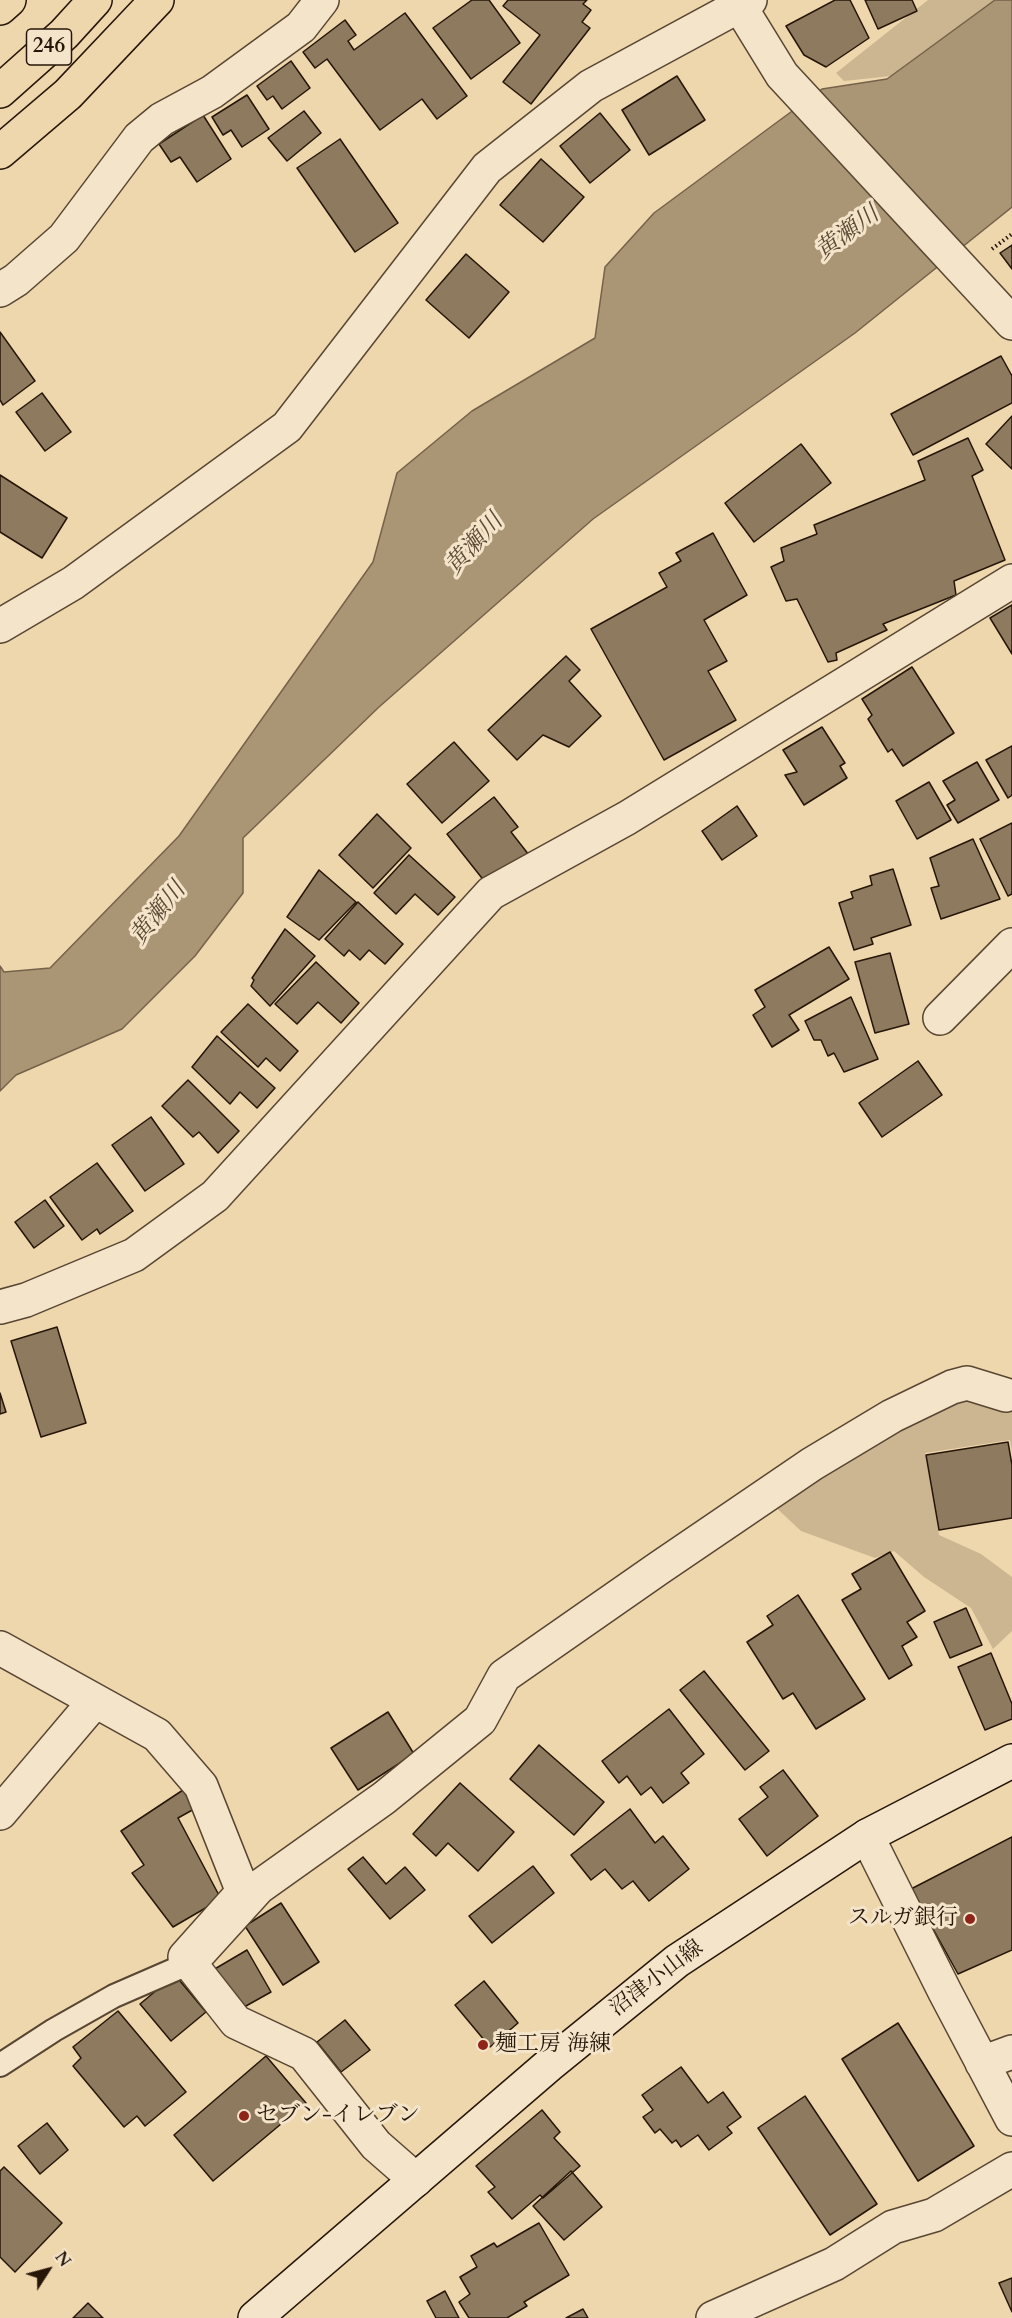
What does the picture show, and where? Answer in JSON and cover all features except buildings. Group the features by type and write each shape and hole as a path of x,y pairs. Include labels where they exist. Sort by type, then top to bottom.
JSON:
{"highway":[{"name":"246","path":"0,8 9,0"},
{"name":"246","path":"0,91 64,34 95,0"},
{"path":"0,152 68,94 157,0"}],"street":[{"path":"0,290 16,280 64,238 139,138 162,119 212,92 301,27 322,0"},
{"path":"0,626 72,583 287,427 487,168 591,86 742,2 782,75 1012,324"},
{"path":"0,1307 26,1300 134,1255 215,1196 491,893 627,819 1012,581"},
{"path":"940,1018 1012,945"},
{"path":"190,1963 258,1887 384,1798 480,1720 504,1676 659,1568 812,1464 892,1416 967,1383 1006,1395"},
{"path":"0,1648 157,1735 201,1786 243,1892 185,1957 237,2022 304,2054 376,2145 416,2180"},
{"path":"0,1812 94,1701"},
{"name":"沼津小山線","path":"255,2318 549,2065 677,1960 867,1836 1012,1761"},
{"path":"867,1836 997,2058 1012,2118"},
{"path":"713,2318 834,2264 893,2228 934,2215 1012,2169"}],"lane":[{"path":"0,2065 54,2030 114,1996 190,1963"}],"path":[{"path":"989,251 1012,234"}],"shaded area":[{"path":"928,0 995,0 891,76 844,81 836,73"},
{"path":"958,1392 1012,1403 1012,1451 1010,1440 925,1453 939,1535 981,1554 1012,1577 1012,1631 993,1649 971,1608 924,1577 894,1551 875,1558 801,1531 769,1501"}],"water":[{"name":"黄瀬川","path":"995,0 1012,0 1012,207 855,333 593,519 379,707 243,838 243,893 195,956 122,1029 16,1075 0,1091 0,966 4,972 50,968 179,836 373,562 397,473 472,411 595,338 605,267 654,213 822,89 887,79"}],"place":[{"name":"スルガ銀行","path":"970,1919"},
{"name":"麺工房 海練","path":"483,2045"},
{"name":"セブン-イレブン","path":"244,2116"}]}
